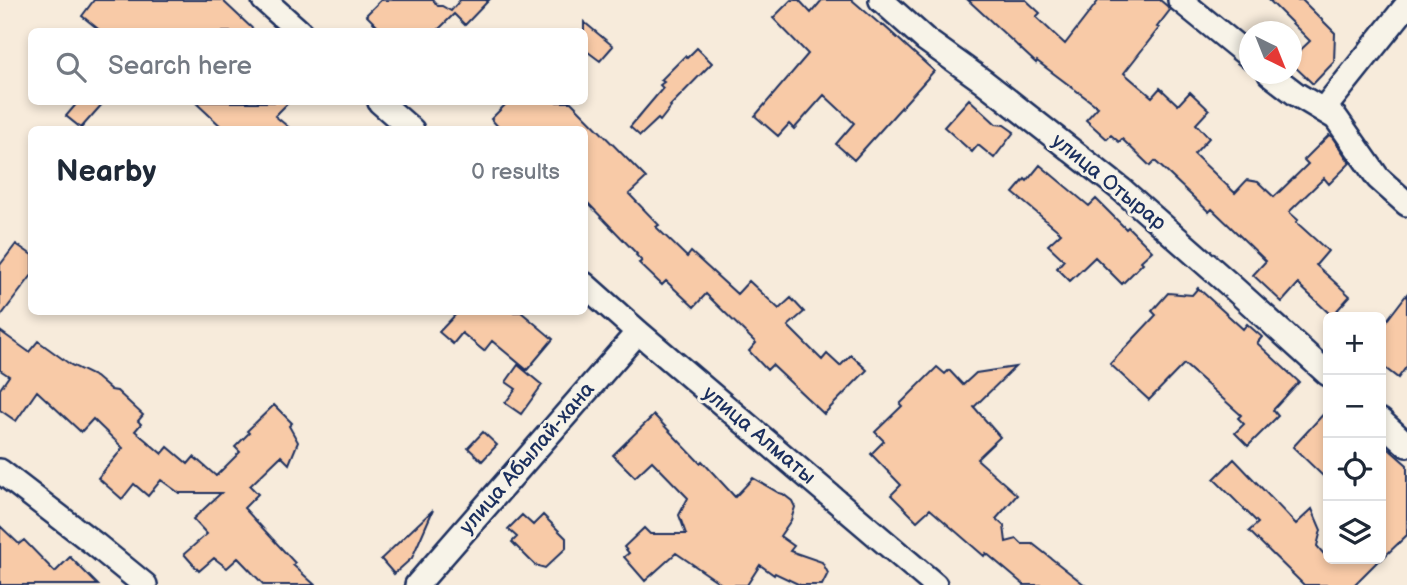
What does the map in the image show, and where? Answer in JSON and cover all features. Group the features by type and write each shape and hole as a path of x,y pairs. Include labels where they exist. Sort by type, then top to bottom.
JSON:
{"street":[{"path":"264,0 296,28"},
{"name":"улица Отырар","path":"881,0 926,40 1122,190 1323,369"},
{"path":"1180,0 1239,48"},
{"path":"1324,110 1407,5"},
{"path":"1283,84 1336,118 1378,178 1407,204"},
{"path":"383,105 407,126"},
{"name":"улица Алматы","path":"588,288 935,585"},
{"name":"улица Абылай-хана","path":"417,585 638,332"},
{"path":"1386,426 1407,445"},
{"path":"0,471 145,585"}],"building":[{"path":"94,0 222,0 252,28 97,28 82,16"},
{"path":"381,0 433,0 438,6 451,11 460,0 489,0 465,25 454,14 440,28 379,28 366,15"},
{"path":"791,0 799,0 811,13 822,0 852,0 934,71 854,160 836,144 854,123 824,95 794,129 789,124 778,136 755,116 808,54 773,18"},
{"path":"968,0 1026,0 1040,13 1036,17 1065,44 1099,0 1160,0 1170,10 1124,73 1152,97 1160,88 1178,105 1190,92 1209,110 1196,124 1209,138 1194,154 1235,193 1247,180 1258,182 1274,197 1308,164 1304,160 1329,135 1350,163 1329,184 1324,178 1289,212 1298,220 1296,222 1328,251 1316,265 1350,296 1336,312 1328,312 1298,284 1282,302 1253,275 1266,261 1212,209 1209,212 1155,161 1150,166 1122,139 1119,142 1111,135 1107,139 1086,120 1098,107 1037,61 1036,63"},
{"path":"1269,0 1302,0 1335,33 1334,62 1313,84 1302,74 1302,49 1310,41 1302,33 1302,21 1290,21"},
{"path":"584,22 613,46 600,61 588,52 588,28 584,28"},
{"path":"697,48 712,63 670,106 660,121 658,119 640,136 630,127 663,88 660,85 664,82 661,80"},
{"path":"969,99 996,124 1004,125 1014,132 994,158 978,145 972,152 944,127"},
{"path":"75,105 101,105 83,126 78,126 66,116"},
{"path":"198,105 286,105 275,116 287,126 221,126"},
{"path":"505,105 574,105 646,178 629,194 659,225 656,227 687,257 691,252 737,294 749,281 779,309 791,298 804,312 788,326 822,360 827,354 840,366 851,355 867,370 824,414 772,365 767,370 749,351 756,343 706,294 694,307 666,281 662,285 639,263 642,261 637,254 588,203 588,126 497,126 491,119"},
{"path":"1040,165 1089,206 1096,199 1152,251 1122,284 1095,257 1070,281 1057,268 1064,260 1048,245 1061,233 1013,193"},
{"path":"16,244 28,252 28,280 0,317 0,265"},
{"path":"1198,288 1243,329 1247,324 1262,337 1257,343 1299,382 1273,410 1278,416 1248,446 1235,433 1244,424 1238,418 1241,415 1184,364 1149,400 1110,364 1156,315 1152,311 1168,293 1192,295"},
{"path":"1407,294 1407,366 1398,378 1386,369 1386,321"},
{"path":"455,315 525,315 553,339 527,370 492,341 484,351 462,333 453,344 439,332"},
{"path":"0,331 29,352 38,341 71,365 117,391 143,415 138,421 141,424 135,431 162,454 168,447 188,464 194,457 216,476 240,452 235,447 249,433 247,431 274,405 292,423 289,426 298,442 289,464 281,456 250,486 258,494 244,508 295,563 293,565 315,585 264,585 238,558 227,568 214,558 199,571 184,554 207,534 193,519 221,493 179,493 161,480 148,496 134,484 122,499 98,478 123,448 93,419 81,432 37,391 16,421 0,410 0,389 9,376 0,370"},
{"path":"518,365 542,385 521,414 505,403 516,389 506,382"},
{"path":"937,367 945,374 949,370 963,385 976,373 1015,367 974,407 1000,437 977,459 1017,495 996,519 1004,526 1006,542 1017,539 1022,544 1033,544 1085,585 1024,585 986,553 984,556 930,509 917,521 891,495 901,485 871,454 884,441 875,432"},
{"path":"1323,414 1323,476 1293,447"},
{"path":"654,415 735,497 753,478 792,501 795,507 791,520 780,536 794,546 790,551 822,562 828,573 822,585 800,585 775,573 774,575 760,565 747,585 723,585 676,553 645,581 624,557 629,553 624,547 644,528 650,534 686,534 679,515 688,498 652,461 635,477 613,455"},
{"path":"483,432 497,445 482,461 468,448"},
{"path":"1386,446 1407,465 1407,535 1386,555"},
{"path":"1234,459 1296,524 1312,509 1321,530 1317,546 1323,553 1323,564 1375,564 1354,585 1304,585 1249,531 1258,523 1214,479"},
{"path":"433,510 412,558 394,574 381,559"},
{"path":"522,515 533,525 543,515 566,538 566,548 545,568 535,565 512,542 517,537 508,529"},
{"path":"0,526 19,544 24,540 55,572 70,557 98,585 0,585"}]}
